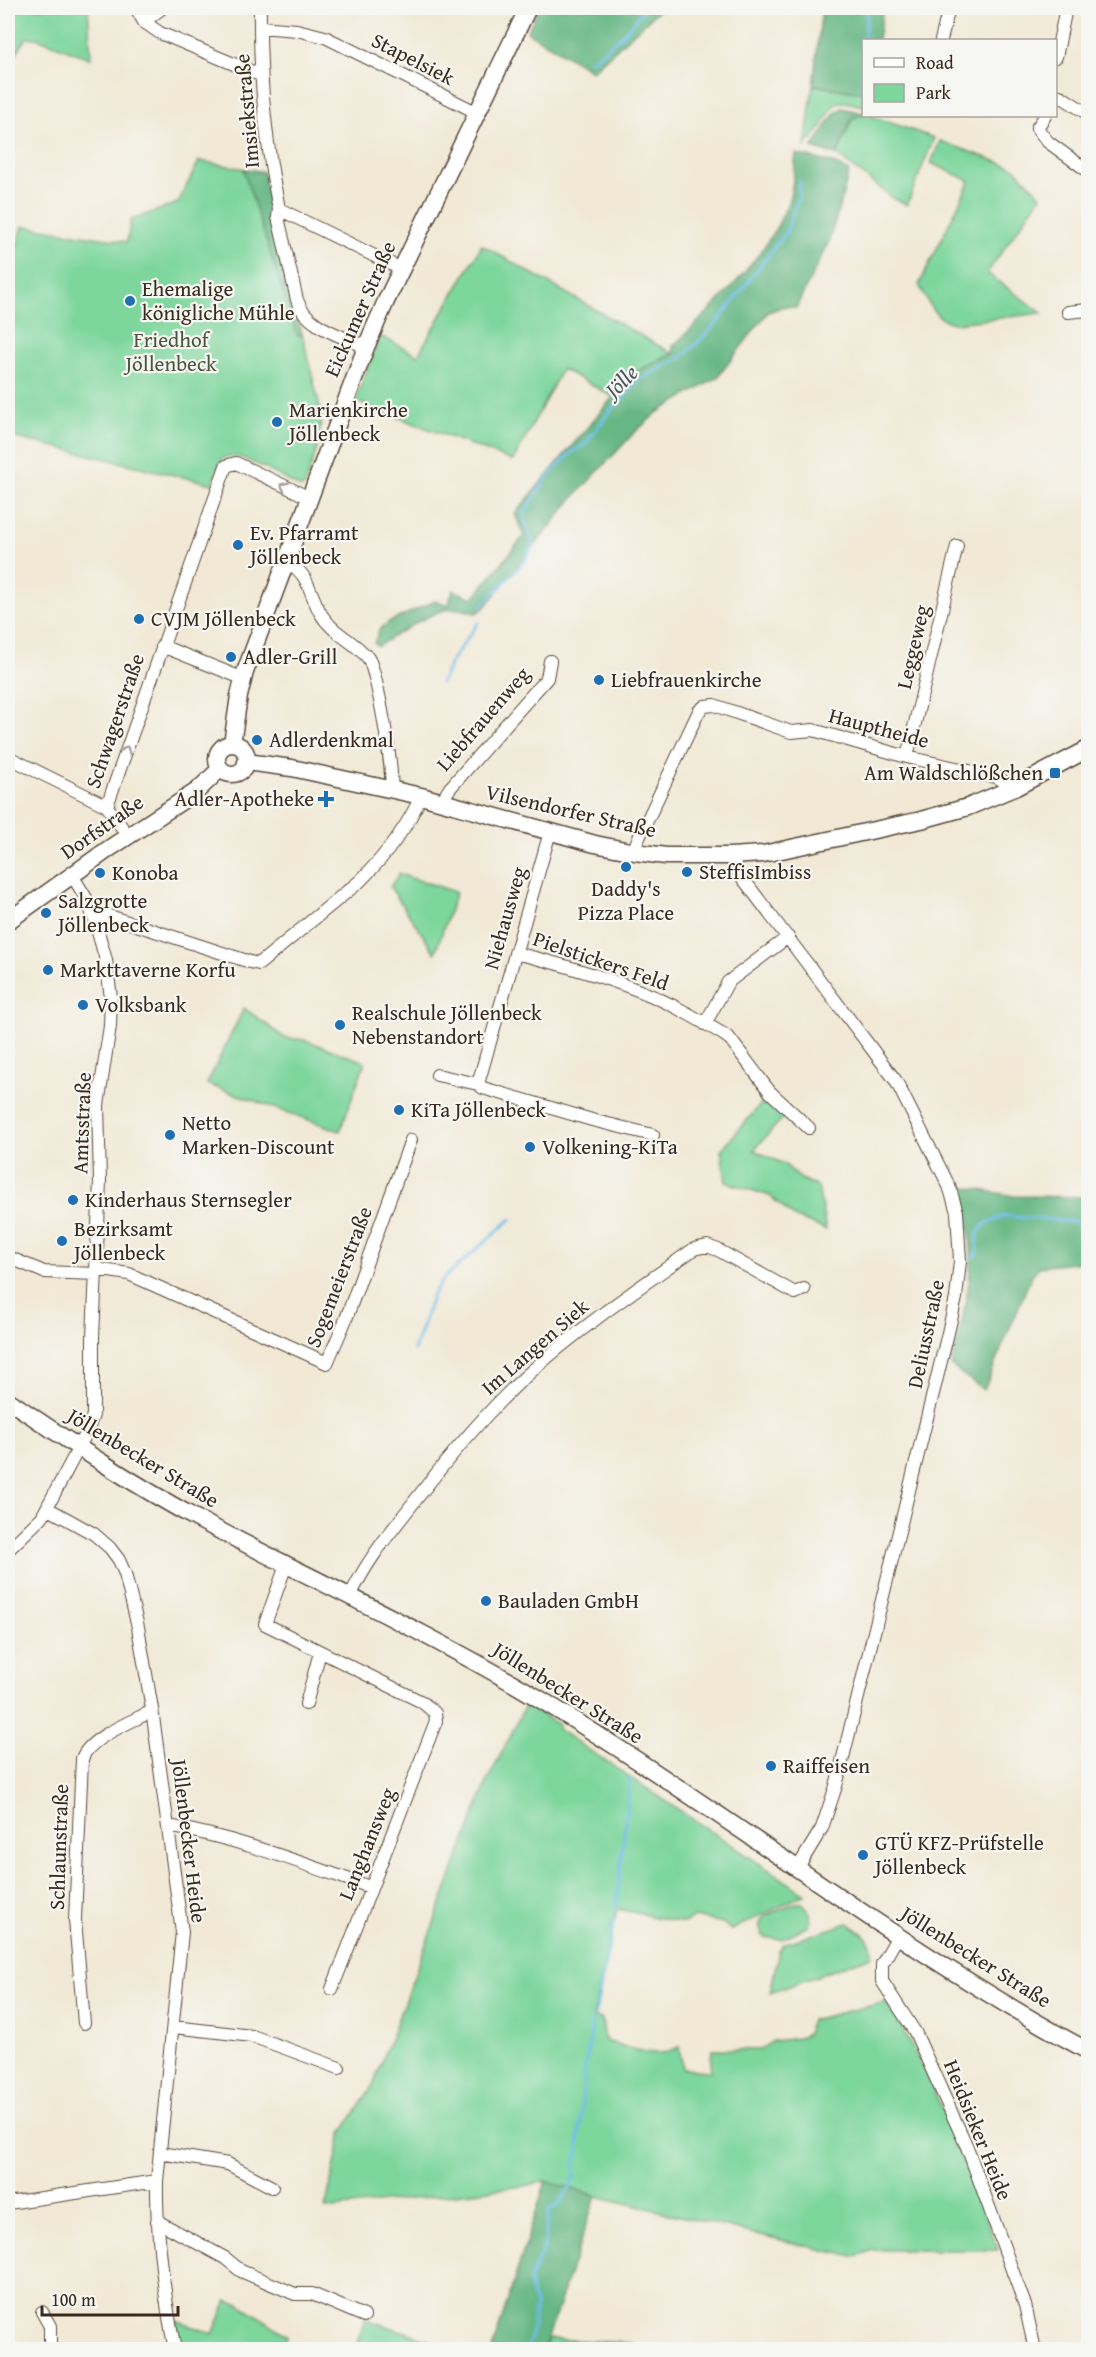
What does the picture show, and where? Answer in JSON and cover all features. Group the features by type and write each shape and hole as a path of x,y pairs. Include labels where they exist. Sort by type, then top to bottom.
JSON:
{"main road":[{"name":"Eickumer Straße","path":"232,744 244,679 366,347 401,269 528,8"},
{"path":"232,744 243,749 246,762 243,769 235,773 226,772 220,769 217,762 218,752 225,745 232,744"},
{"name":"Vilsendorfer Straße","path":"246,762 292,768 391,789 550,832 635,852 666,856 730,856 763,854 921,820 968,807 1016,787 1089,749"},
{"name":"Dorfstraße","path":"8,921 128,836 197,791 220,769"},
{"name":"Jöllenbecker Straße","path":"8,1400 79,1448 167,1502 453,1650 535,1696 898,1936 1089,2052"}],"street":[{"path":"136,8 144,22 160,33 260,75"},
{"path":"144,22 162,8"},
{"name":"Imsiekstraße","path":"260,8 260,75 264,124 279,209 278,217 299,308 315,323 366,347"},
{"path":"941,39 949,8"},
{"path":"1057,52 1066,8"},
{"name":"Stapelsiek","path":"260,27 297,30 325,38 478,113"},
{"path":"1057,96 1089,114"},
{"path":"1044,117 1037,128 1048,142 1089,171"},
{"path":"279,209 401,269"},
{"path":"1068,312 1089,310"},
{"name":"Schwagerstraße","path":"107,806 226,466 236,463 310,498"},
{"name":"Leggeweg","path":"907,757 957,546"},
{"path":"286,562 300,570 306,578 321,614 330,626 369,660 389,754 391,789"},
{"path":"162,646 244,679"},
{"name":"Liebfrauenweg","path":"441,802 450,788 547,678 550,660"},
{"name":"Hauptheide","path":"635,852 636,844 699,711 705,706 714,705 790,732 813,730 907,757 996,777 1016,787"},
{"path":"8,757 107,806 128,836"},
{"path":"94,918 106,915 259,964 375,866 416,809 421,796"},
{"name":"Niehausweg","path":"478,1084 550,832"},
{"name":"Deliusstraße","path":"730,856 738,872 896,1081 949,1186 957,1212 960,1261 956,1298 947,1337 836,1786 822,1828 797,1869"},
{"name":"Amtsstraße","path":"8,1550 36,1524 47,1508 92,1424 93,1414 93,1337 100,1180 98,1105 110,1026 111,998 106,960 94,918 86,898 72,875"},
{"path":"705,1024 728,982 788,937"},
{"name":"Pielstickers Feld","path":"515,953 574,968 641,991 705,1024 730,1039 770,1092 809,1128"},
{"path":"437,1075 478,1084 483,1088 592,1120 653,1135"},
{"name":"Sogemeierstraße","path":"96,1272 129,1274 327,1363 346,1319 411,1140"},
{"name":"Im Langen Siek","path":"350,1597 369,1559 473,1431 511,1391 574,1334 694,1249 707,1246 718,1250 795,1293 804,1289"},
{"path":"8,1257 44,1272 96,1272"},
{"name":"Jöllenbecker Heide","path":"47,1508 94,1534 110,1548 119,1560 138,1627 152,1711 183,1932 157,2181 157,2221 168,2318 175,2349"},
{"path":"286,1565 265,1624 320,1652 306,1704"},
{"name":"Langhansweg","path":"320,1652 422,1702 435,1713 434,1729 370,1887 332,1989"},
{"name":"Schlaunstraße","path":"84,2024 75,1920 82,1760 86,1749 94,1742 152,1711"},
{"path":"168,1826 210,1833 370,1887"},
{"name":"Heidsieker Heide","path":"898,1936 882,1964 882,1981 915,2032 967,2147 1025,2305 1035,2349"},
{"path":"174,2027 252,2036 339,2068"},
{"path":"160,2153 228,2164 272,2187"},
{"path":"8,2203 157,2181"},
{"path":"157,2221 225,2258 241,2271 296,2294 312,2294 364,2316"},
{"path":"42,2312 50,2326 50,2349"}],"green space":[{"path":"8,8 88,8 91,59 37,38 26,38 8,67"},
{"path":"539,8 661,8 592,71 527,32"},
{"path":"822,8 883,8 878,39 862,39 862,93 813,85"},
{"path":"813,85 862,93 862,106 846,102 834,105 819,130 805,146"},
{"path":"842,108 862,113 852,119 837,155 812,148 834,114"},
{"path":"862,114 862,117 874,117 934,138 907,205 893,198 837,155 852,119"},
{"path":"940,141 1015,168 1041,196 987,273 1042,313 956,323 942,319 929,304 919,285 970,181 931,163"},
{"path":"796,154 833,163 849,172 830,239 796,308 785,306 768,312 717,378 658,412 633,434 574,497 483,609 476,613 456,609 442,611 413,624 378,646 374,643 379,630 389,622 435,601 448,605 453,590 473,598 524,536 515,514 633,373 673,354 673,346 736,282 765,245 786,208 793,181"},
{"name":"Friedhof Jöllenbeck","path":"199,161 263,172 322,416 317,449 304,487 301,488 239,457 230,456 222,460 213,484 8,436 8,241 17,245 23,226 127,242 131,220 178,203"},
{"path":"243,169 263,172 302,336 297,335"},
{"path":"482,245 673,354 633,373 614,397 562,369 513,461 355,401 380,336 418,355"},
{"path":"399,874 456,892 435,953 390,887"},
{"path":"244,1008 285,1038 305,1040 365,1062 340,1131 207,1084"},
{"path":"768,1096 787,1113 754,1150 784,1164 801,1179 818,1187 826,1230 794,1217 770,1196 726,1182 721,1150"},
{"path":"954,1185 1014,1196 1088,1197 1088,1263 1039,1267 1032,1275 984,1390 951,1366 967,1298 971,1251 964,1206"},
{"path":"526,1704 557,1724 559,1730 805,1894 731,1930 723,1923 694,1917 684,1923 617,1909 593,2017 602,2019 605,2041 653,2053 671,2051 679,2047 683,2069 710,2071 712,2049 760,2050 773,2041 799,2038 807,2034 811,2020 886,2002 904,2031 935,2092 998,2250 874,2250 853,2257 596,2196 546,2181 524,2186 325,2209 342,2133 373,2085 487,1782"},
{"path":"795,1903 802,1903 808,1910 811,1920 809,1926 781,1939 765,1938 760,1927 765,1916"},
{"path":"848,1923 869,1940 872,1956 770,1993 779,1951 784,1944"},
{"path":"546,2181 596,2196 544,2349 492,2349"},
{"path":"227,2301 240,2304 287,2335 283,2349 181,2349 176,2320 213,2334"},
{"path":"365,2319 457,2349 355,2350"},
{"path":"548,2339 632,2343 629,2349 544,2350"}],"waterway":[{"path":"589,60 595,58 623,34 645,8"},
{"name":"Jölle","path":"864,39 868,8"},
{"name":"Jölle","path":"481,607 525,560 531,549 533,543 525,521 525,512 549,475 571,453 585,444 610,411 642,379 685,355 716,324 786,232 798,200 800,182"},
{"name":"Jölle","path":"441,683 452,660 478,623"},
{"path":"973,1257 977,1255 978,1233 985,1224 1004,1216 1088,1223"},
{"path":"414,1350 433,1294 444,1278 511,1219"},
{"path":"616,1909 630,1778"},
{"path":"611,1935 615,1919"},
{"path":"595,2014 610,1940"},
{"path":"574,2169 578,2151 585,2068 593,2021"},
{"path":"524,2350 530,2341 536,2305 529,2281 544,2247 549,2209 556,2207 572,2185 576,2173"}],"place":[{"name":"Ehemalige königliche Mühle","path":"130,301"},
{"name":"Marienkirche Jöllenbeck","path":"277,422"},
{"name":"Ev. Pfarramt Jöllenbeck","path":"238,545"},
{"name":"CVJM Jöllenbeck","path":"139,619"},
{"name":"Adler-Grill","path":"231,657"},
{"name":"Liebfrauenkirche","path":"599,680"},
{"name":"Adlerdenkmal","path":"257,740"},
{"name":"Am Waldschlößchen","path":"1055,773"},
{"name":"Adler-Apotheke","path":"326,799"},
{"name":"Daddy's Pizza Place","path":"626,867"},
{"name":"SteffisImbiss","path":"687,872"},
{"name":"Konoba","path":"100,873"},
{"name":"Salzgrotte Jöllenbeck","path":"46,913"},
{"name":"Markttaverne Korfu","path":"48,970"},
{"name":"Volksbank","path":"83,1005"},
{"name":"Realschule Jöllenbeck Nebenstandort","path":"340,1025"},
{"name":"KiTa Jöllenbeck","path":"399,1110"},
{"name":"Netto Marken-Discount","path":"170,1135"},
{"name":"Volkening-KiTa","path":"530,1147"},
{"name":"Kinderhaus Sternsegler","path":"73,1200"},
{"name":"Bezirksamt Jöllenbeck","path":"62,1241"},
{"name":"Bauladen GmbH","path":"486,1601"},
{"name":"Raiffeisen","path":"771,1766"},
{"name":"GTÜ KFZ-Prüfstelle Jöllenbeck","path":"863,1855"}]}
